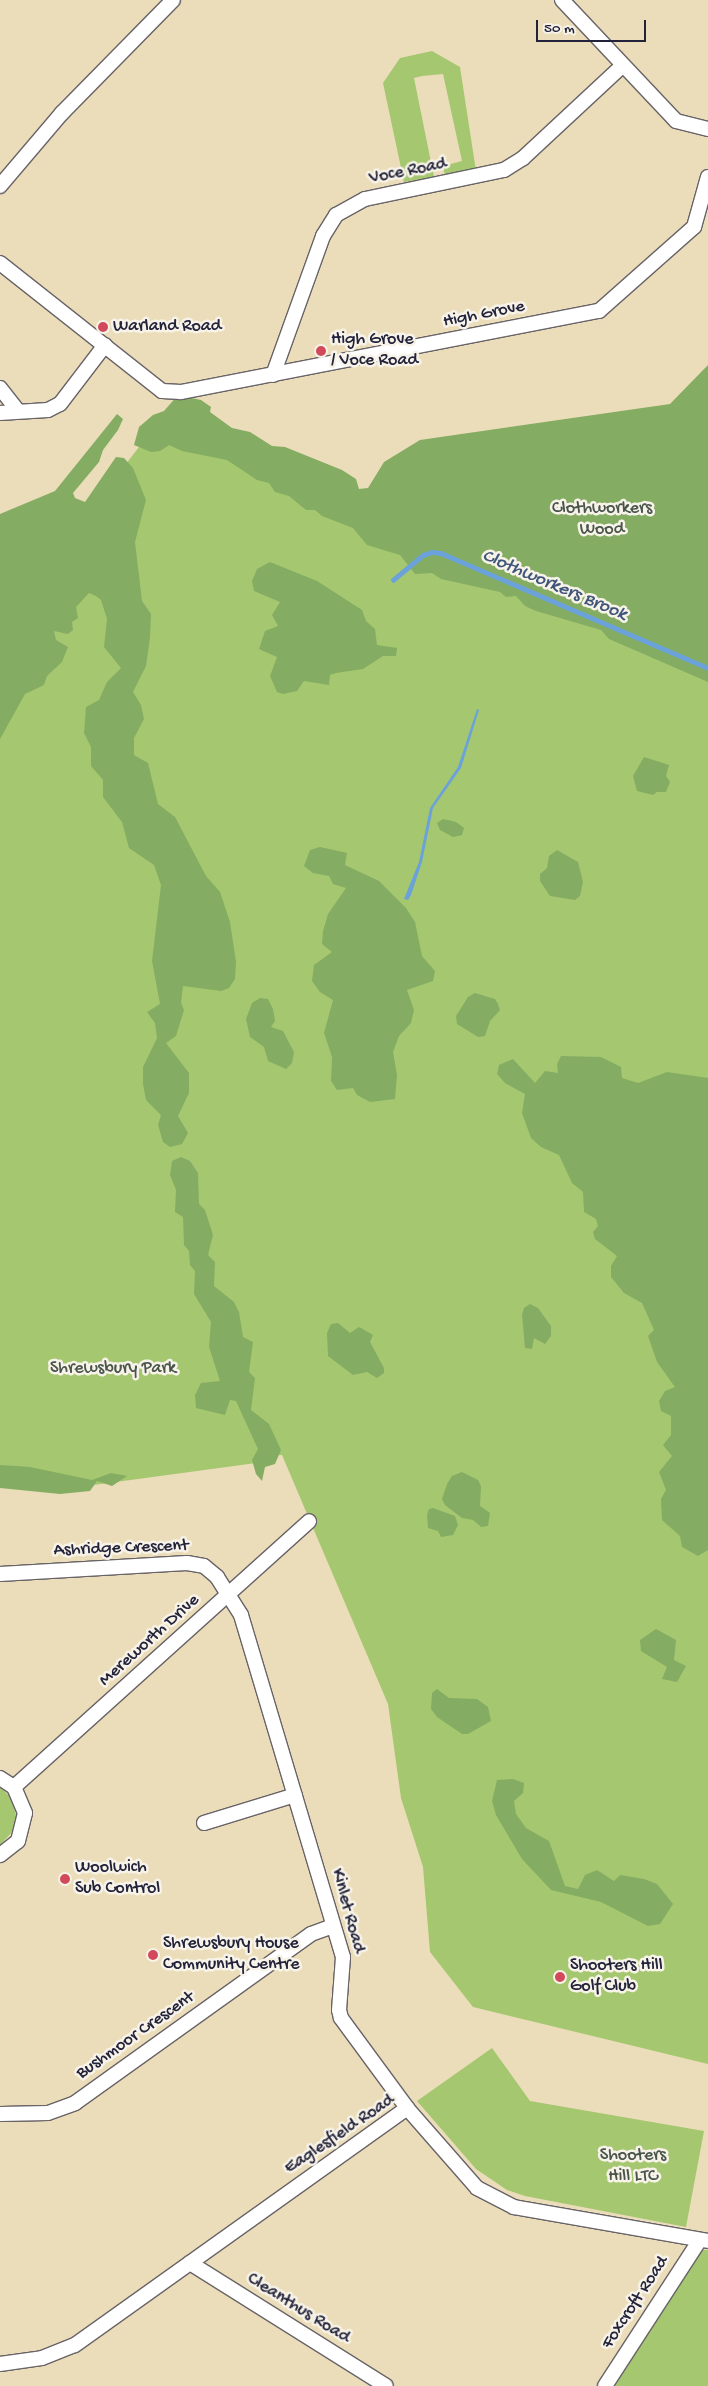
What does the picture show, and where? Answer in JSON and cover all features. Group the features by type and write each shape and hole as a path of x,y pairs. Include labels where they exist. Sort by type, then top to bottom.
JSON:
{"street":[{"path":"0,186 62,113 173,0"},
{"path":"562,0 622,66 676,120 708,128"},
{"name":"Voce Road","path":"273,375 323,236 336,215 365,199 504,170 523,158 622,66"},
{"name":"High Grove","path":"0,263 162,391 182,392 599,311 694,227 708,177"},
{"path":"0,413 16,410 48,410 60,404 105,345"},
{"path":"0,388 16,410"},
{"name":"Mereworth Drive","path":"14,1787 309,1522"},
{"name":"Ashridge Crescent","path":"0,1574 187,1563 204,1566 231,1594"},
{"name":"Kinlet Road","path":"231,1594 241,1615 343,1957 339,2010 341,2018 407,2108"},
{"path":"0,1778 14,1787 25,1813 24,1827 18,1840 0,1855"},
{"path":"204,1823 295,1795"},
{"name":"Bushmoor Crescent","path":"0,2114 48,2113 75,2102 311,1934 333,1926"},
{"name":"Eaglesfield Road","path":"1,2365 42,2358 75,2345 407,2108 464,2176 492,2198 531,2211 704,2241"},
{"name":"Foxcroft Road","path":"605,2386 704,2241"},
{"name":"Cleanthus Road","path":"190,2263 386,2386"}],"green space":[{"path":"432,51 460,67 476,171 445,176 443,166 462,161 443,74 422,76 414,78 434,177 404,182 383,83 400,58"},
{"name":"Clothworkers Wood","path":"708,365 708,682 609,639 601,630 536,611 525,606 516,596 506,597 500,592 441,579 432,573 415,574 400,555 367,545 353,528 322,516 315,510 306,510 289,496 275,492 269,483 257,480 227,460 182,451 169,445 160,451 151,452 134,445 139,427 153,415 164,411 178,395 201,400 211,407 210,412 232,428 250,432 272,446 285,447 342,470 356,479 359,489 368,488 384,462 420,440 670,404"},
{"path":"117,414 123,419 118,430 103,450 99,462 73,493 75,498 85,502 116,457 124,458 133,468 146,500 135,542 142,601 151,614 150,638 146,666 133,692 141,705 144,719 134,738 134,755 148,763 158,804 175,817 206,876 220,892 230,922 236,962 235,979 229,988 221,991 183,986 181,1003 184,1010 176,1036 166,1043 189,1073 189,1093 178,1116 188,1133 182,1144 170,1147 163,1142 158,1125 161,1115 146,1100 143,1084 143,1067 157,1038 155,1023 147,1012 160,1004 152,961 161,885 154,865 129,848 122,822 103,797 103,780 91,766 91,747 84,733 86,707 99,700 107,682 121,668 104,647 107,619 101,600 96,596 89,593 76,607 78,618 72,622 73,630 68,634 54,631 56,640 68,647 62,662 47,676 44,685 25,694 0,739 0,514 55,491"},
{"name":"Shrewsbury Park","path":"156,425 708,664 708,2064 473,2007 430,1952 423,1867 401,1798 388,1704 282,1455 264,1456 264,1462 64,1489 0,1484 0,627"},
{"path":"270,562 317,581 362,610 366,621 375,629 377,645 397,648 396,656 383,656 363,669 330,675 329,685 304,681 297,691 283,694 277,692 270,676 277,657 259,649 265,631 278,626 272,615 280,602 254,591 252,581 257,569"},
{"path":"644,757 669,765 666,776 670,782 666,792 657,792 653,795 637,791 633,776"},
{"path":"443,819 456,822 464,828 462,835 453,837 440,830 437,823"},
{"path":"320,847 347,853 345,865 379,881 406,908 415,922 422,956 435,971 433,981 407,990 414,1010 411,1023 399,1036 393,1052 397,1075 395,1099 370,1102 357,1095 353,1088 337,1090 331,1081 332,1057 324,1033 333,1000 320,992 312,981 314,965 332,952 322,944 323,931 328,914 346,888 333,884 329,876 313,873 304,866 310,850"},
{"path":"557,850 578,862 583,882 580,896 575,900 550,896 540,881 540,874 547,868 549,856"},
{"path":"475,993 495,999 500,1010 490,1021 485,1036 478,1037 457,1024 456,1016 468,997"},
{"path":"260,998 268,999 273,1009 275,1021 271,1027 283,1031 294,1052 292,1063 286,1069 268,1061 264,1047 250,1037 246,1019 252,1003"},
{"path":"561,1056 601,1057 621,1067 622,1078 638,1083 667,1072 708,1078 708,1550 698,1556 682,1547 680,1536 662,1520 661,1499 666,1490 659,1472 672,1456 663,1445 671,1435 671,1416 661,1411 659,1401 665,1391 675,1387 657,1362 648,1336 654,1330 642,1303 624,1293 611,1277 611,1266 617,1256 595,1239 593,1232 598,1226 596,1219 584,1212 583,1192 572,1183 559,1155 541,1147 531,1138 522,1113 525,1094 505,1083 497,1074 499,1065 513,1059 535,1083 545,1071 558,1073 557,1064"},
{"path":"181,1157 190,1161 198,1173 199,1204 205,1210 213,1235 208,1255 215,1262 214,1286 234,1302 239,1312 243,1337 253,1342 249,1372 255,1378 251,1410 269,1424 281,1450 275,1464 265,1467 262,1481 256,1474 252,1460 258,1449 236,1401 230,1400 225,1415 196,1408 195,1395 201,1383 220,1381 209,1347 211,1322 194,1294 195,1271 190,1265 189,1251 184,1245 183,1217 175,1212 176,1190 170,1175 172,1161"},
{"path":"530,1304 538,1308 551,1326 551,1336 545,1344 534,1338 532,1349 525,1348 522,1315 524,1308"},
{"path":"338,1323 350,1333 359,1327 373,1335 370,1342 384,1368 384,1373 377,1378 367,1372 353,1375 328,1356 327,1333 331,1324"},
{"path":"0,1465 30,1467 92,1480 111,1473 127,1476 112,1486 97,1481 90,1491 60,1494 0,1488"},
{"path":"462,1472 478,1480 481,1486 480,1506 490,1513 488,1526 481,1527 473,1520 462,1518 445,1505 442,1499 452,1476"},
{"path":"433,1508 455,1516 458,1525 453,1535 441,1537 438,1531 428,1528 427,1515 429,1509"},
{"path":"656,1629 676,1640 674,1660 686,1666 677,1682 662,1679 667,1667 641,1651 640,1640"},
{"path":"437,1689 449,1698 477,1699 488,1707 491,1721 468,1734 462,1734 437,1717 431,1709 432,1693"},
{"path":"513,1779 524,1783 523,1793 514,1801 516,1814 526,1828 549,1841 565,1886 578,1889 585,1875 597,1870 614,1881 620,1875 644,1879 657,1884 673,1904 660,1924 648,1926 601,1902 551,1890 522,1859 496,1815 492,1801 497,1780"},
{"path":"0,1787 12,1798 17,1820 14,1830 0,1845"},
{"name":"Shooters Hill LTC","path":"492,2048 530,2101 704,2131 686,2227 525,2196 507,2190 476,2169 417,2101"},
{"path":"701,2250 708,2250 708,2386 614,2386"}],"water":[{"path":"477,709 479,710 461,768 433,808 422,862 411,895 408,900 404,899 419,862 430,808 458,767"}],"waterway":[{"name":"Clothworkers Brook","path":"393,580 423,555 432,552 441,553 708,668"}],"place":[{"name":"Warland Road","path":"103,327"},
{"name":"High Grove / Voce Road","path":"321,351"},
{"name":"Woolwich Sub Control","path":"65,1879"},
{"name":"Shrewsbury House Community Centre","path":"153,1955"},
{"name":"Shooters Hill Golf Club","path":"560,1977"}]}
